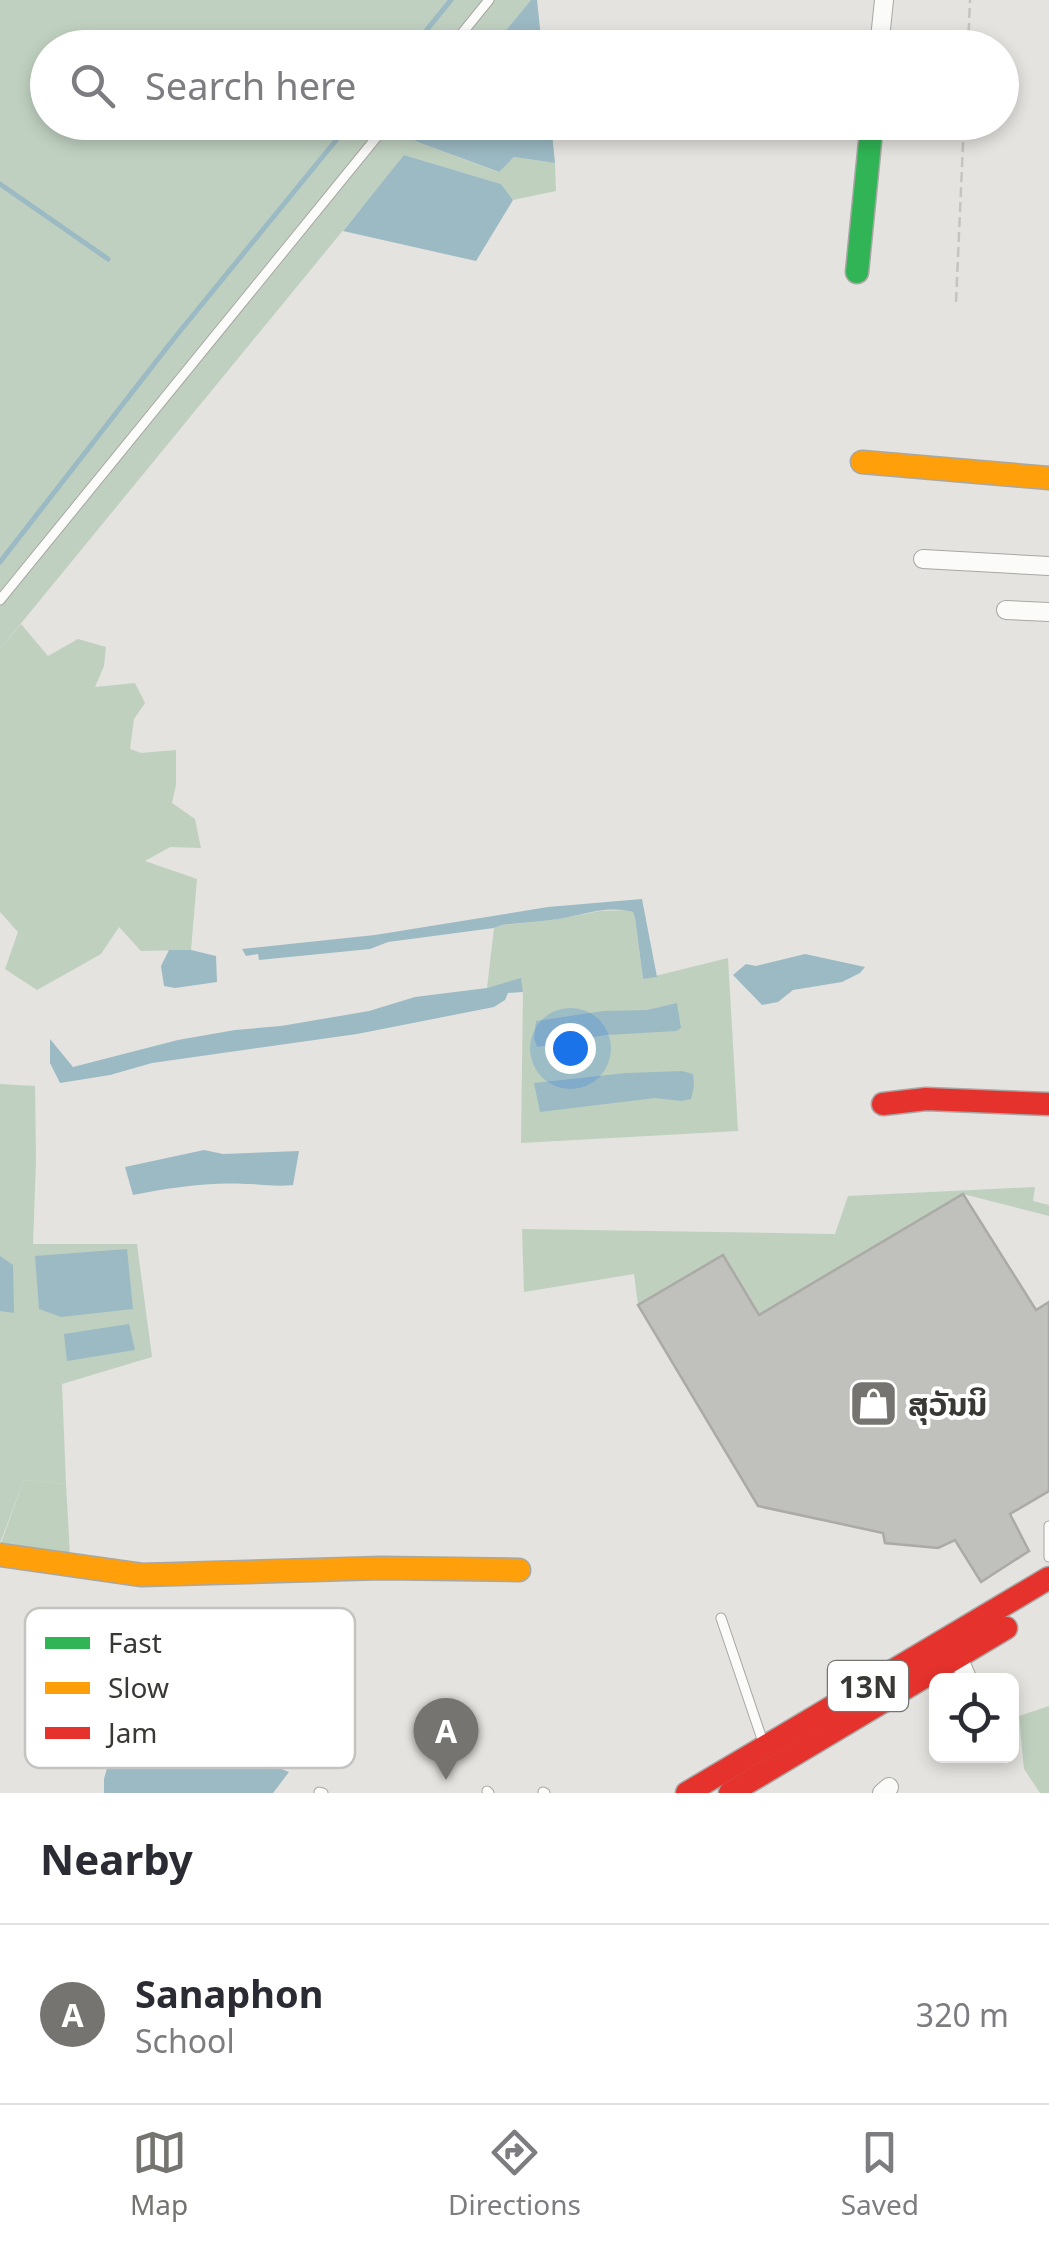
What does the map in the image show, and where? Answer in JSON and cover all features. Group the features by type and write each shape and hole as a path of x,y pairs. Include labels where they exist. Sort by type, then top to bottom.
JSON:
{"main road":[{"path":"857,272 870,140"},
{"path":"862,462 1049,478"},
{"path":"883,1104 926,1100 1049,1104"},
{"path":"0,1555 142,1575 363,1568 519,1570"},
{"name":"13N","path":"687,1793 1049,1578"},
{"name":"13N","path":"730,1793 1049,1602"}],"street":[{"path":"881,30 884,0"},
{"path":"923,560 1049,566"},
{"path":"1006,610 1049,612"},
{"path":"958,1656 965,1673"}],"lane":[{"path":"465,30 489,0"},
{"path":"0,600 374,140"},
{"path":"1049,1526 1049,1557"},
{"path":"721,1618 765,1746"}],"path":[{"path":"969,30 970,0"},
{"path":"956,302 963,140"}],"green space":[{"path":"0,0 531,0 506,30 30,30 30,140 417,140 0,649"},
{"path":"415,141 498,172 514,157 555,163 556,191 513,200 501,184 404,155"},
{"path":"21,624 48,656 78,639 106,647 104,666 95,687 135,683 145,703 134,719 130,749 141,753 176,750 172,803 195,819 201,848 170,847 145,861 197,879 191,950 141,951 119,927 101,954 37,990 5,969 18,932 0,912 0,649"},
{"path":"633,912 635,918 643,979 728,958 738,1131 521,1143 523,992 521,979 487,988 494,928"},
{"path":"0,1084 35,1086 33,1244 137,1244 152,1357 62,1384 66,1484 24,1480 0,1543"},
{"path":"1035,1187 1033,1201 1049,1205 1049,1216 963,1194 759,1315 723,1255 638,1305 634,1274 524,1292 522,1229 835,1234 848,1196"},
{"path":"24,1480 66,1484 70,1555 1,1543"},
{"path":"1049,1706 1049,1793 1040,1793 1024,1769 1019,1716"}],"water":[{"path":"531,0 537,0 540,30 506,30"},
{"path":"553,140 555,163 514,157 499,172 415,141"},
{"path":"404,155 501,184 513,200 476,261 343,231"},
{"path":"642,899 657,977 643,979 635,918 633,912 623,910 388,942 370,949 259,960 258,954 246,956 242,949 375,935 548,907"},
{"path":"169,950 216,956 217,982 164,986 161,966"},
{"path":"805,954 865,967 842,982 793,990 778,1002 762,1005 733,975 746,964 756,966"},
{"path":"521,978 523,992 508,993 494,1007 357,1034 152,1063 60,1083 50,1063 50,1039 73,1067 178,1040 369,1011 415,997 487,988"},
{"path":"677,1003 681,1028 676,1031 606,1035 537,1047 534,1038 536,1021 603,1011 647,1010"},
{"path":"626,1073 693,1074 694,1086 691,1099 681,1101 655,1098 540,1112 534,1083"},
{"path":"204,1150 223,1154 299,1151 293,1185 203,1185 133,1195 125,1167"},
{"path":"127,1249 133,1309 61,1317 39,1309 35,1256"},
{"path":"0,1256 13,1265 14,1313 0,1311"},
{"path":"129,1324 135,1350 67,1361 64,1334"},
{"path":"107,1768 279,1768 289,1772 273,1793 104,1793"}],"building":[{"name":"ສຸວັນນິ","path":"963,1194 1036,1310 1049,1302 1049,1491 1010,1514 1029,1551 981,1582 955,1540 938,1548 885,1543 883,1533 758,1506 638,1305 723,1255 759,1315"}],"waterway":[{"path":"427,30 451,0"},
{"path":"0,562 176,336 336,140"},
{"path":"0,184 108,259"}],"traffic: fast":[{"path":"857,272 870,140"}],"traffic: slow":[{"path":"862,462 1049,478"},
{"path":"0,1555 142,1575 381,1568 519,1570"}],"traffic: jam":[{"path":"883,1104 926,1099 1049,1104"},
{"path":"687,1793 1049,1578"},
{"path":"730,1793 1006,1628"}],"place":[{"name":"ສຸວັນນິ","path":"873,1403"},
{"name":"Sanaphon","path":"446,1780"}]}
